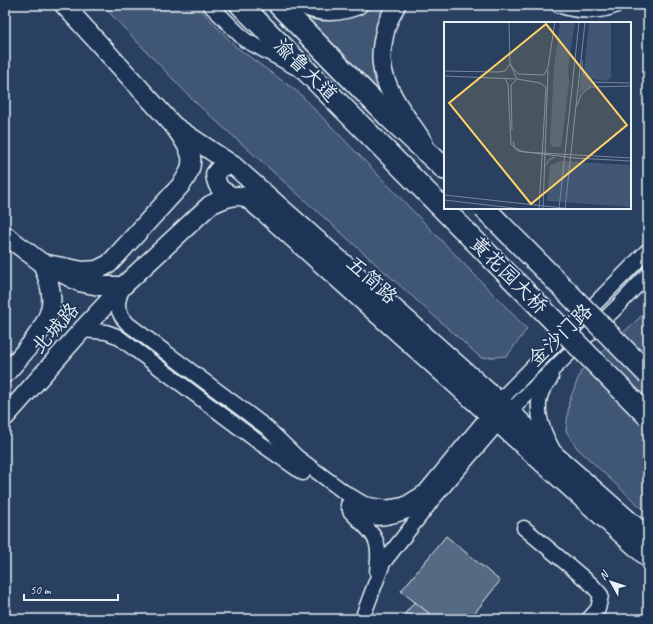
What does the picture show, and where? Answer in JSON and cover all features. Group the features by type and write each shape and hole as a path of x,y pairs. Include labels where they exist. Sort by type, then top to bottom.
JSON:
{"highway":[{"name":"渝鲁大道","path":"242,5 370,134"},
{"name":"渝鲁大道","path":"279,5 393,110"},
{"path":"393,110 440,164"},
{"name":"黄花园大桥","path":"370,134 648,416"},
{"name":"黄花园大桥","path":"485,209 648,374"}],"main road":[{"name":"五简路","path":"42,263 83,271 97,270 110,264 188,176 192,158 189,147 174,126 64,5"},
{"path":"304,5 311,9 330,11 352,8 358,5"},
{"path":"393,110 382,64 382,46 386,26 396,5"},
{"name":"五简路","path":"174,126 234,166 499,413 648,558"},
{"path":"232,196 222,191 217,185 215,174 218,169 225,165 234,166"},
{"name":"五简路","path":"232,196 244,197 265,213 499,413 557,457 648,537"},
{"path":"123,286 210,205 232,196"},
{"name":"五简路","path":"5,235 42,263 79,282 99,286 123,286"},
{"name":"北城路","path":"5,374 37,336 46,320 51,305 50,283 42,263"},
{"name":"北城路","path":"5,417 123,286"}],"street":[{"path":"210,5 245,40 313,76"},
{"path":"558,5 565,8 585,11 607,10 618,5"},
{"name":"金沙门路","path":"499,413 648,250"},
{"name":"金沙门路","path":"499,413 561,360 618,307 648,274"},
{"path":"123,286 118,299 118,309 122,318 128,324 266,427 297,456 344,492 364,504 386,508 404,505 425,492 499,413"},
{"path":"82,330 106,332 117,336 257,441 291,463 339,500 358,512 371,517 390,516 420,506 433,498"},
{"path":"557,457 544,433 541,422 540,405 542,392 561,360"},
{"path":"362,619 383,563 499,413"},
{"path":"339,500 374,537 378,555 376,580"},
{"path":"524,528 591,584 601,595 598,609 589,619"}],"shaded area":[{"path":"102,5 196,5 236,47 299,93 527,329 507,356 481,358 195,102"},
{"path":"376,5 386,5 380,88 376,90 303,15 358,14"},
{"path":"648,310 648,514 577,448 566,431 569,402 581,371"}],"building":[{"path":"446,536 500,581 470,619 436,619 401,591"},
{"path":"415,602 436,619 400,619"}]}
